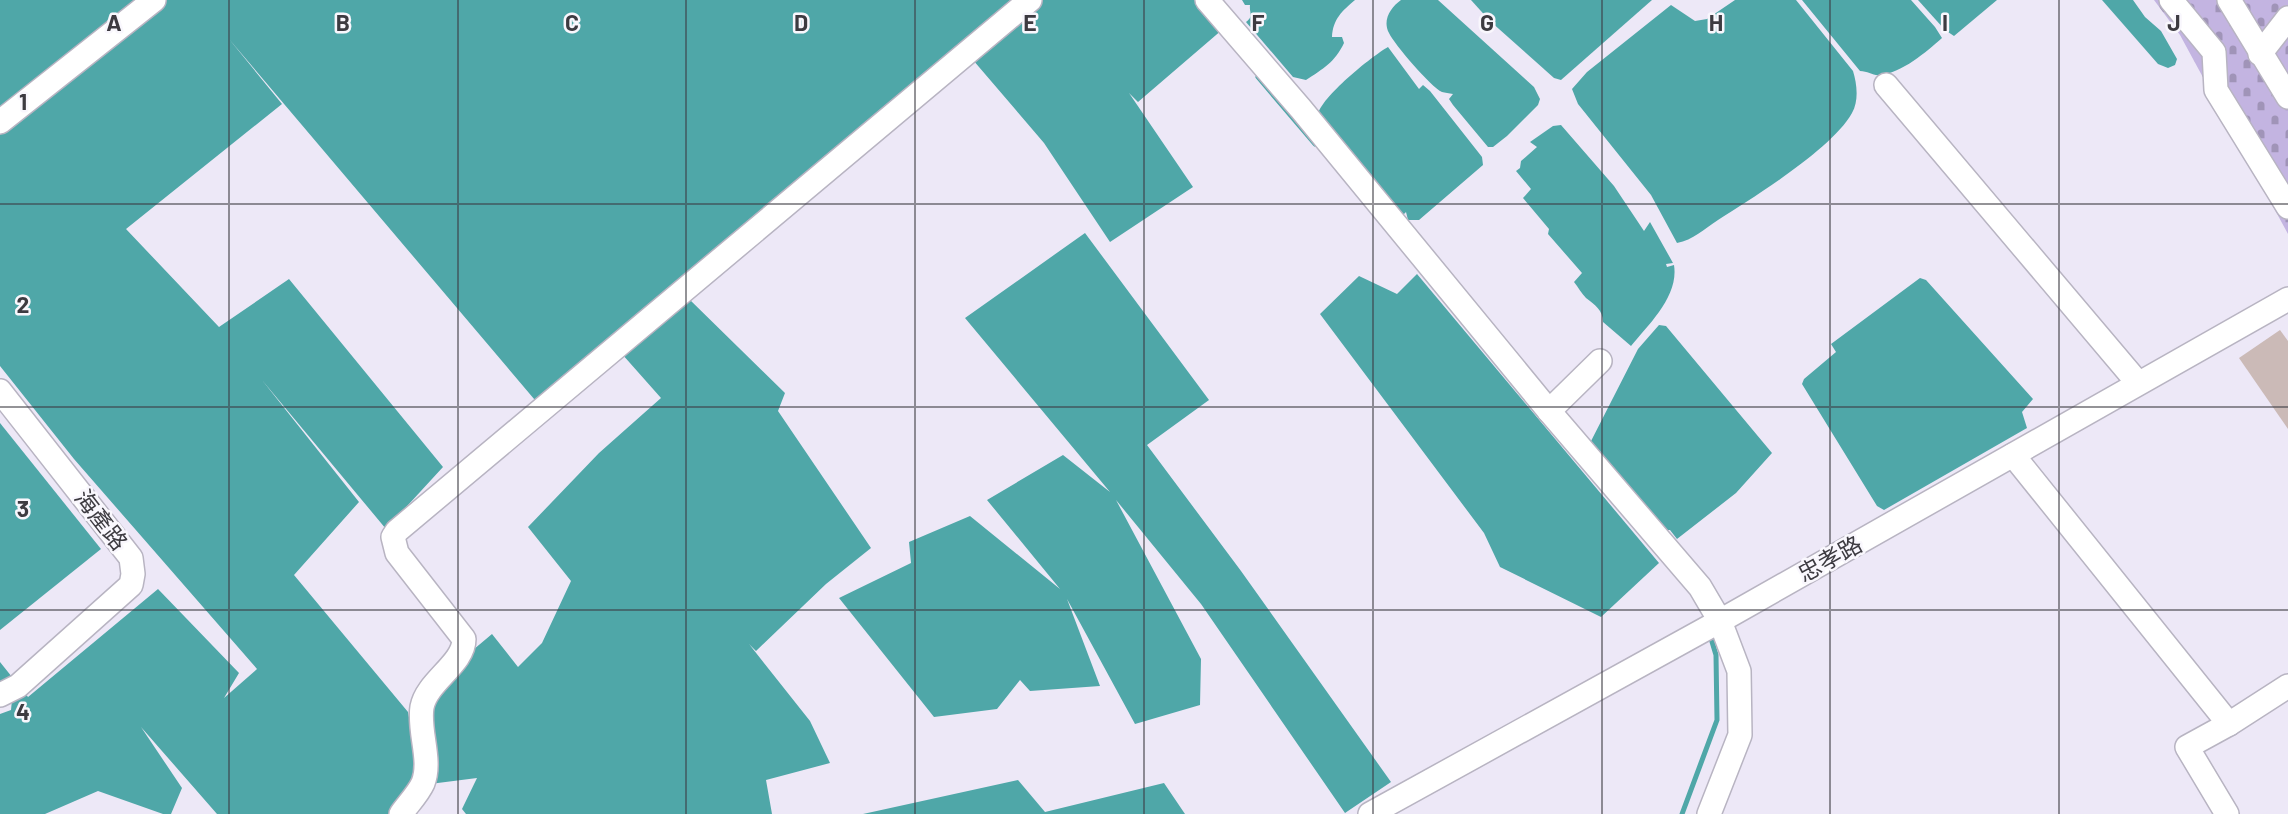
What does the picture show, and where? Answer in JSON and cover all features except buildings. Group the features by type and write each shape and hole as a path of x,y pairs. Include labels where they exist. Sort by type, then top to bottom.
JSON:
{"street":[{"path":"0,122 154,0"},
{"path":"401,814 422,785 426,773 422,706 429,691 462,650 464,639 397,554 393,537 397,531 1030,0"},
{"path":"1207,0 1301,109 1549,411 1700,587 1720,621 1739,671 1740,735 1709,814"},
{"path":"2171,0 2214,52 2216,90 2288,207"},
{"path":"2229,0 2288,97"},
{"path":"2260,54 2288,18"},
{"path":"1886,85 2138,383"},
{"name":"忠孝路","path":"1370,814 1720,621 2288,299"},
{"path":"1549,411 1600,361"},
{"name":"海產路","path":"0,391 131,558 133,574 131,586 18,686 0,695"},
{"path":"2013,455 2229,724"},
{"path":"2227,814 2187,747 2288,686"}],"green space":[{"path":"2154,0 2288,0 2288,234 2180,35"}],"shaded area":[{"path":"0,0 1210,0 1230,23 1138,102 1129,93 1193,187 1110,242 1044,143 967,53 827,169 675,282 617,342 688,298 785,393 778,411 871,548 826,584 756,651 749,644 810,721 830,763 766,780 772,814 466,814 462,809 477,778 422,785 403,814 217,814 141,727 182,788 171,814 163,814 98,791 45,814 0,814 0,714 11,710 14,680 0,686 0,662 28,697 158,589 239,673 224,698 257,669 74,459 0,366","holes":["229,39 540,406 614,345 661,398 599,453 528,527 571,581 542,643 518,667 492,634 442,676 424,748 421,781 408,712 294,575 359,502 262,380 386,529 443,467 289,279 219,327 126,229 282,104"]},
{"path":"1242,0 1355,0 1342,12 1334,25 1332,37 1342,37 1344,43 1337,55 1306,80 1293,77 1246,22 1251,16 1250,5 1245,5"},
{"path":"1401,0 1438,0 1534,87 1540,99 1538,105 1493,147 1488,147 1453,105 1449,99 1453,94 1442,92 1430,82 1392,38 1387,28 1387,19 1391,10"},
{"path":"1471,0 1652,0 1561,80 1554,78 1490,21"},
{"path":"1735,0 1796,0 1853,71 1856,103 1842,127 1810,157 1698,234 1677,243 1651,195 1578,104 1572,89 1587,72 1671,5 1695,21 1707,19"},
{"path":"1802,0 1911,0 1942,38 1897,70 1877,75 1860,71"},
{"path":"1918,0 1997,0 1954,36 1945,30"},
{"path":"2102,0 2133,0 2145,17 2161,31 2177,59 2175,65 2168,68 2158,64"},
{"path":"1388,47 1419,89 1423,85 1430,91 1482,157 1483,165 1419,220 1408,220 1406,212 1404,219 1318,115 1337,88"},
{"path":"1561,125 1614,186 1644,231 1650,222 1673,263 1666,264 1667,267 1674,265 1672,288 1667,298 1654,319 1631,346 1603,322 1600,311 1584,296 1574,282 1582,273 1548,234 1549,229 1523,198 1531,189 1516,171 1520,168 1521,161 1537,147 1530,142 1553,126"},
{"path":"1085,233 1209,400 1147,445 1241,571 1391,782 1345,813 1201,604 1116,500 1201,659 1200,705 1135,724 1067,599 1100,686 1030,691 1020,680 997,709 934,717 839,598 911,563 909,542 970,516 1060,589 987,500 1063,455 1110,492 965,318"},
{"path":"1417,274 1659,563 1601,617 1500,567 1484,533 1320,314 1359,276 1397,294"},
{"path":"1920,278 1926,280 2033,399 2022,412 2027,428 1884,510 1877,506 1802,384 1804,379 1836,352 1831,344"},
{"path":"1659,325 1666,326 1772,453 1736,493 1677,539 1670,530 1665,534 1589,445 1638,349"},
{"path":"0,423 101,549 0,630"},
{"path":"1018,780 1045,812 1164,783 1185,814 863,814"}],"waterway":[{"path":"1258,77 1315,144"},
{"path":"1682,814 1717,720 1716,655 1710,635"}]}
